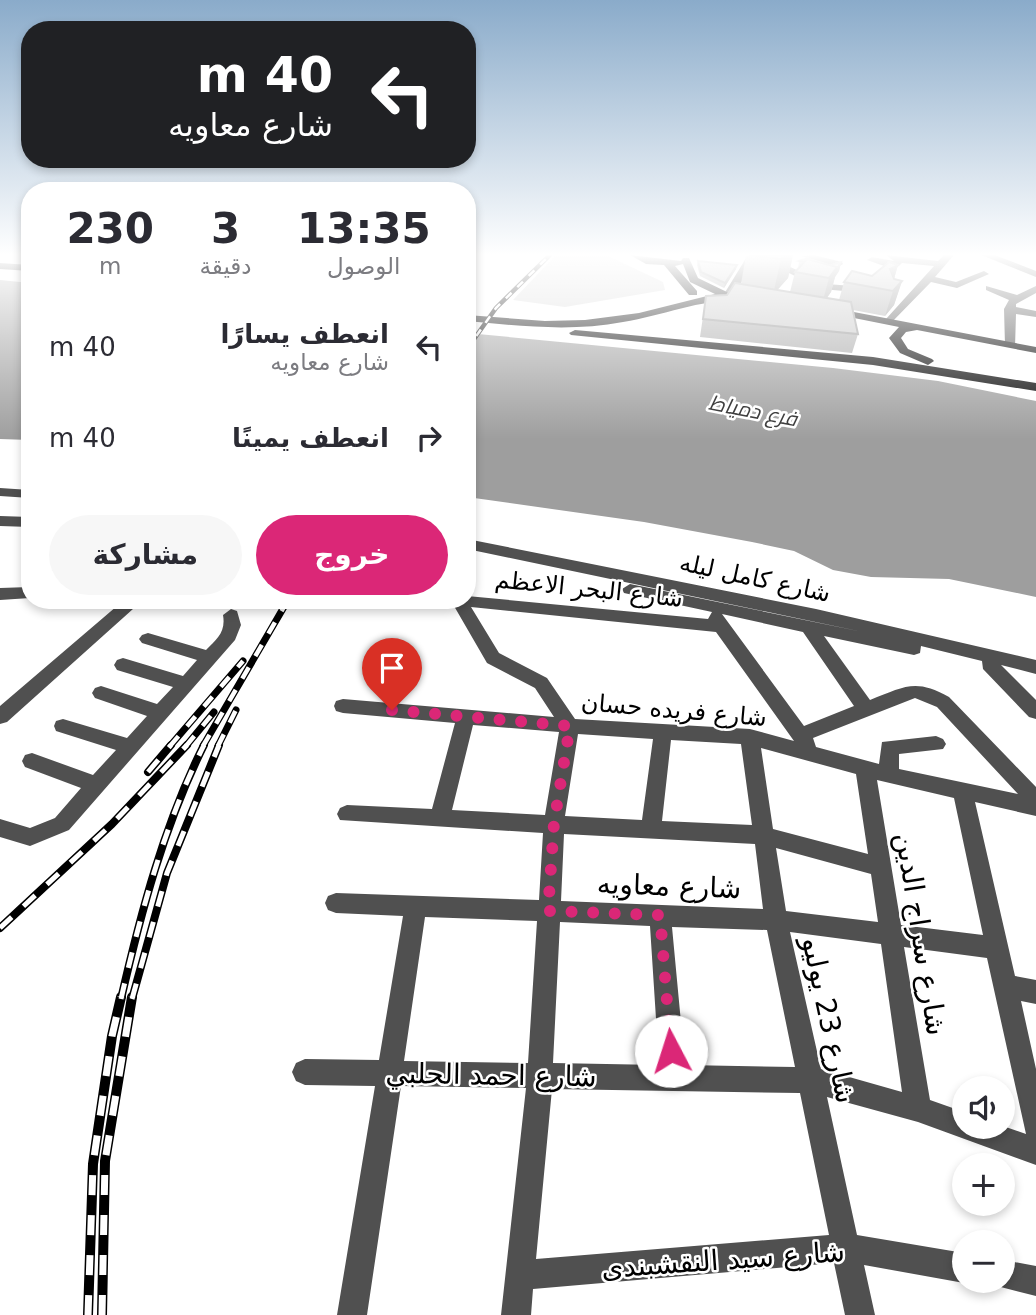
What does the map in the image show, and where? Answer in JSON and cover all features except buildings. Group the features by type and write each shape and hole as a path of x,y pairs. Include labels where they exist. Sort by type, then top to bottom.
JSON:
{"main road":[{"path":"476,320 564,325 635,316"},
{"path":"572,332 671,316"},
{"path":"842,316 894,327 921,327 1036,350"},
{"path":"476,321 873,361 1036,387"},
{"path":"894,327 897,344 914,356 988,379"}],"street":[{"path":"894,327 897,316"},
{"path":"1011,345 1018,316"},
{"path":"0,492 21,493"},
{"path":"0,501 21,502"},
{"path":"0,521 21,522"},
{"name":"شارع كامل ليله","path":"476,546 989,664 1034,667"},
{"name":"شارع كامل ليله","path":"476,557 708,606 793,617"},
{"path":"0,594 21,593"},
{"name":"شارع البحر الاعظم","path":"476,603 722,626"},
{"path":"708,606 812,754"},
{"path":"0,717 125,609"},
{"path":"463,609 482,644 493,657 541,683 570,726 554,823 540,1077 516,1315"},
{"path":"0,828 30,837 52,830 96,785 229,636 233,625 231,615"},
{"path":"813,624 866,709"},
{"name":"شارع كامل ليله","path":"813,624 1034,667"},
{"path":"148,639 210,658"},
{"path":"989,664 1036,712"},
{"path":"123,665 187,684"},
{"path":"800,735 914,691 934,696 1036,800"},
{"path":"101,693 161,713"},
{"name":"شارع فريده حسان","path":"342,706 570,726 750,737 889,775 1036,807"},
{"path":"440,818 466,717"},
{"path":"64,726 130,747"},
{"path":"651,829 663,731"},
{"name":"شارع 23 يوليو","path":"750,737 776,920 860,1315"},
{"path":"889,775 889,747 936,744"},
{"path":"32,761 96,785"},
{"name":"شارع سراج الدين","path":"865,769 918,1109"},
{"path":"963,792 1036,1127"},
{"path":"347,814 763,835 880,867"},
{"name":"شارع معاويه","path":"336,903 776,920 999,948"},
{"path":"352,1315 392,1072 416,904"},
{"path":"660,915 673,1078"},
{"path":"1007,987 1036,992"},
{"name":"شارع احمد الحلبي","path":"306,1072 812,1080 952,1121"},
{"name":"شارع احمد الحلبي","path":"1002,1139 1036,1151"},
{"name":"شارع سيد النقشبندى","path":"522,1275 847,1248 952,1266"},
{"path":"1015,1277 1036,1281"}],"water":[{"path":"0,316 21,316 21,440 0,439"},
{"name":"فرع دمياط","path":"476,334 833,368 938,381 1036,401 1036,597 949,579 871,577 833,570 794,551 644,522 476,498"}],"railway":[{"path":"476,336 490,316"},
{"path":"203,746 283,609"},
{"path":"170,746 243,661"},
{"path":"218,746 236,710"},
{"path":"186,746 214,712"},
{"path":"148,772 171,745"},
{"path":"0,928 112,824 187,745"},
{"path":"121,999 165,838 204,745"},
{"path":"132,999 167,873 219,745"},
{"path":"88,1315 93,1164 112,1036 121,997"},
{"path":"102,1315 105,1161 132,997"}],"route":[{"path":"392,710 570,726 554,823 548,911 660,915 671,1051"}]}
